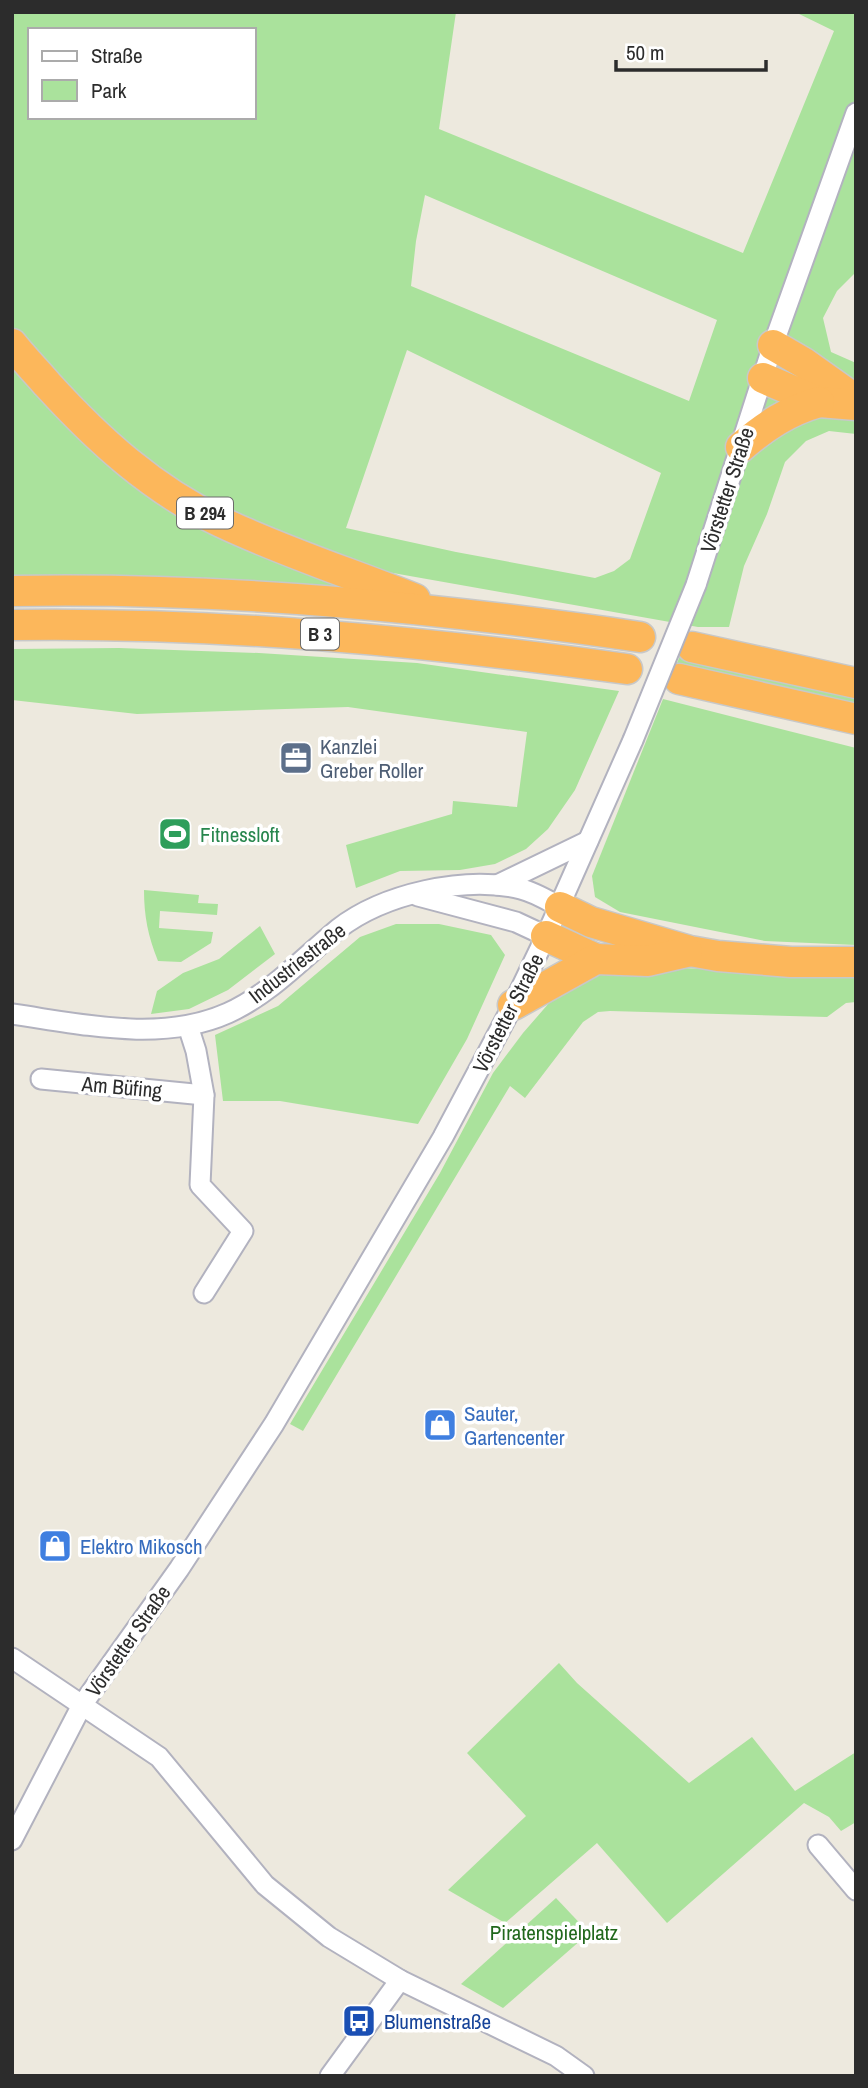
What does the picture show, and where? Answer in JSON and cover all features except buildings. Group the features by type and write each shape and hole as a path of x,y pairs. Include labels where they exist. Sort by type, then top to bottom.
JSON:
{"highway":[{"name":"B 294","path":"12,344 68,407 115,454 170,493 219,522 276,547 444,611"},
{"path":"773,345 804,363 856,402"},
{"path":"763,378 819,402"},
{"path":"741,447 775,420 795,409 819,402 856,402"},
{"name":"B 3","path":"12,591 212,594 444,611 640,637"},
{"name":"B 3","path":"12,625 152,624 373,638 627,669"},
{"path":"692,647 856,683"},
{"path":"679,679 856,719"},
{"path":"560,907 591,922 690,951 791,962 856,961"},
{"path":"547,936 596,960 648,961 690,951"},
{"path":"513,1005 596,960"}],"street":[{"name":"Vörstetter Straße","path":"12,1840 82,1705 179,1569 274,1424 443,1137 547,936 633,740 696,585 773,345 856,113"},
{"path":"496,885 588,841"},
{"name":"Industriestraße","path":"12,1014 137,1030 188,1026 228,1013 262,993 340,928 370,909 391,900 454,885 496,885 522,889 560,907"},
{"path":"413,895 516,922 547,936"},
{"path":"188,1026 196,1051 204,1096 200,1185 243,1231 204,1293"},
{"name":"Am Büfing","path":"41,1079 204,1096"},
{"path":"12,1658 159,1757 272,1892 329,1937 400,1980 555,2056 584,2076"},
{"path":"818,1845 856,1890"},
{"path":"330,2076 400,1980"}],"green space":[{"path":"12,12 456,12 439,129 743,253 834,31 795,12 856,12 856,272 837,291 823,318 831,352 856,363 856,434 829,431 806,441 785,462 767,514 744,566 729,627 698,627 376,570 354,592 12,579","holes":["425,195 717,320 689,401 411,286","407,350 661,473 630,559 614,571 595,578 346,528"]},
{"path":"119,648 417,663 619,691 575,790 548,829 526,849 495,864 460,870 400,871 356,888 346,845 452,814 453,801 517,807 527,732 348,707 137,714 12,700 12,649"},
{"path":"682,651 856,694 856,707 677,663"},
{"path":"663,699 856,748 856,945 765,941 620,912 595,897 592,876"},
{"path":"144,890 199,895 198,903 218,904 217,915 160,911 159,928 213,932 211,943 181,962 158,961 147,926"},
{"path":"396,924 439,924 491,935 505,955 467,1039 418,1124 280,1101 223,1101 215,1035 278,1006 360,937"},
{"path":"260,926 275,954 228,990 189,1009 151,1014 157,991 183,973 219,959"},
{"path":"677,968 790,971 856,969 856,1002 846,1003 827,1017 610,1011 598,1012 583,1022 525,1098 510,1086 303,1431 290,1424 440,1173 493,1073 523,1033 556,995 577,980 607,971"},
{"path":"559,1663 577,1683 689,1783 752,1737 795,1791 856,1752 856,1822 841,1831 829,1817 804,1803 667,1923 597,1843 505,1923 448,1890 526,1816 467,1753"},
{"name":"Piratenspielplatz","path":"556,1898 589,1933 503,2008 461,1984"}],"place":[{"name":"Kanzlei Greber Roller","path":"296,758"},
{"name":"Fitnessloft","path":"175,834"},
{"name":"Sauter, Gartencenter","path":"440,1425"},
{"name":"Elektro Mikosch","path":"55,1546"},
{"name":"Blumenstraße","path":"359,2021"}]}
